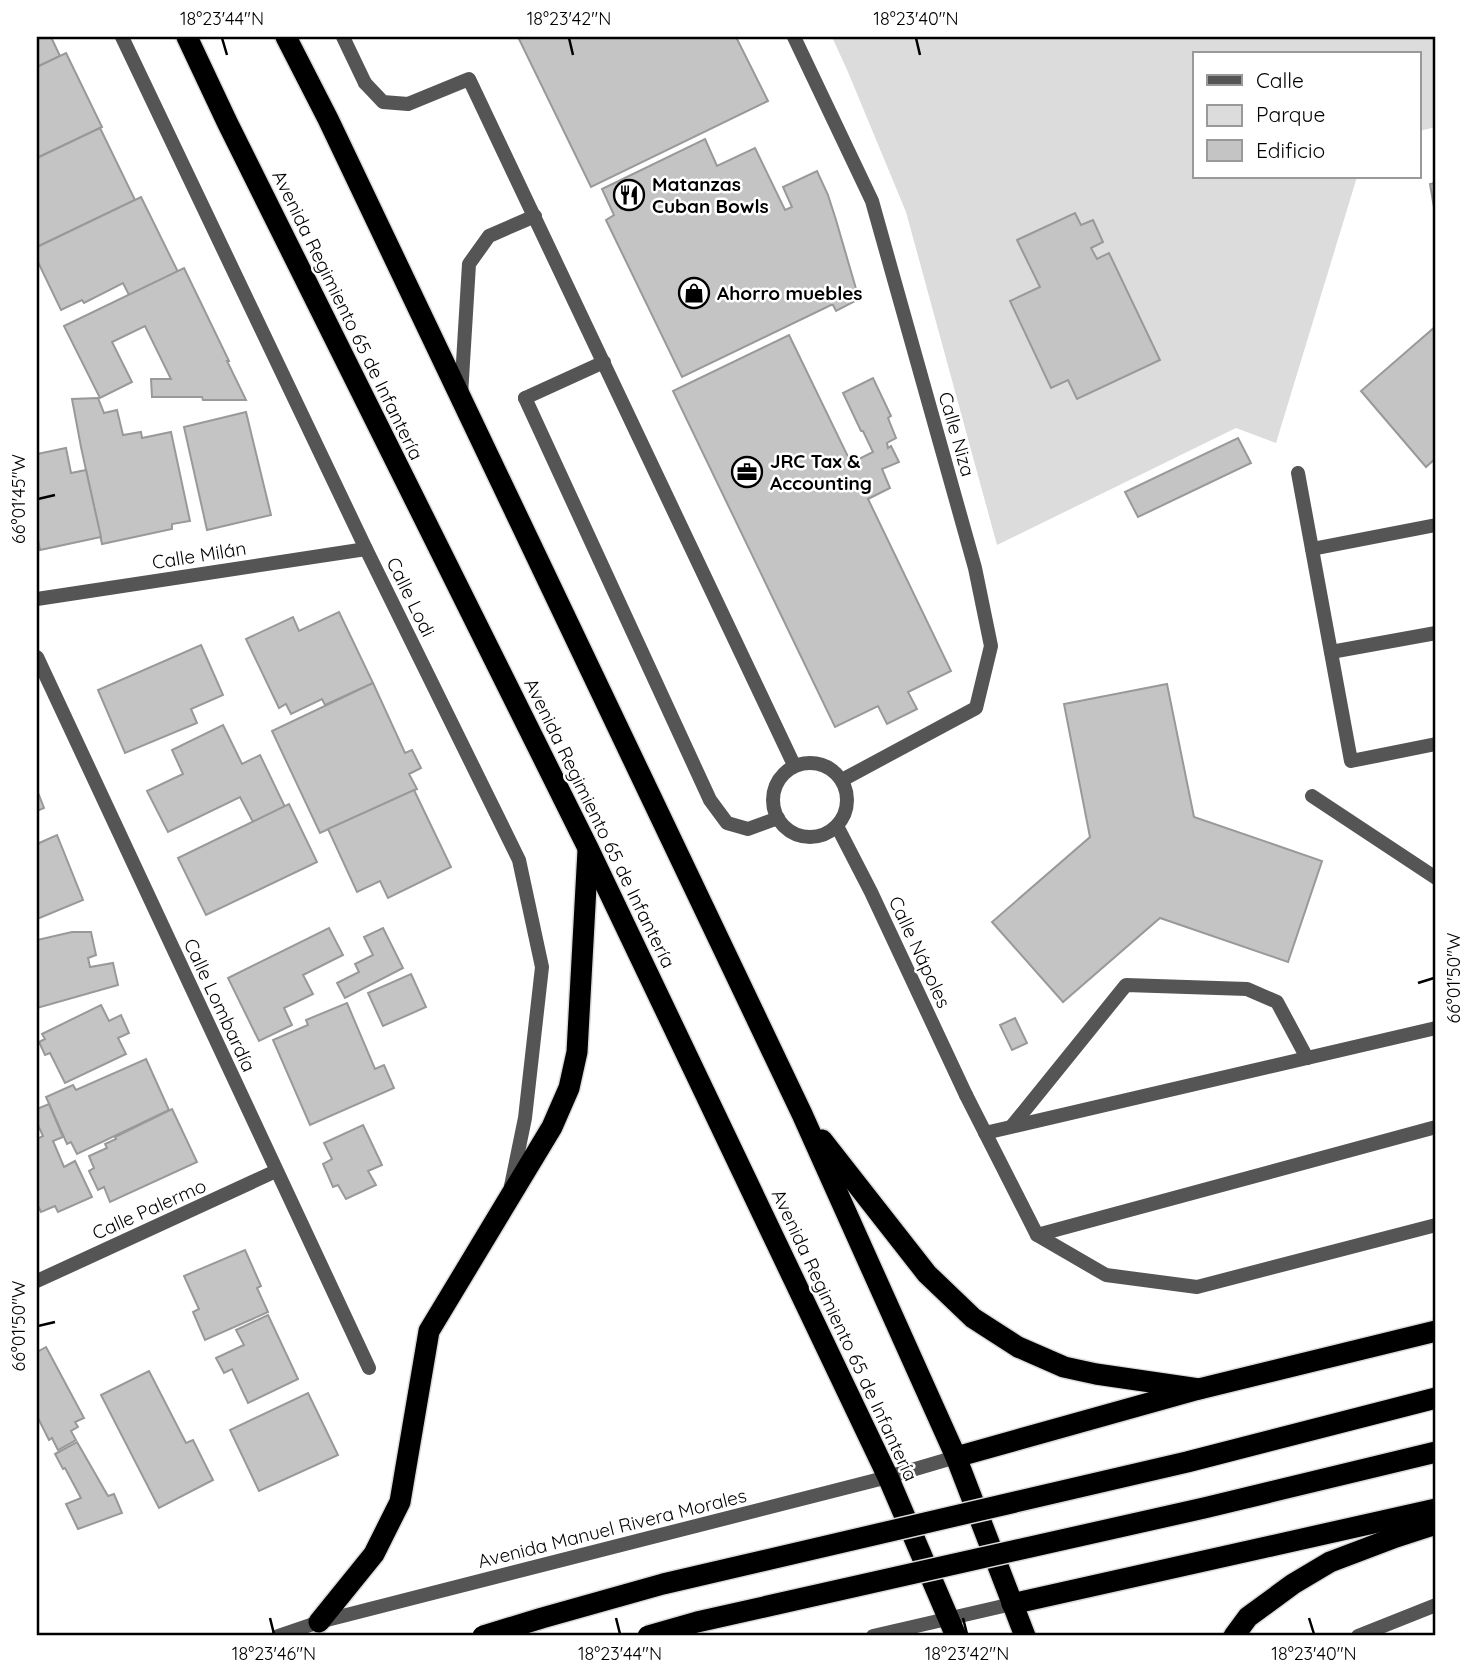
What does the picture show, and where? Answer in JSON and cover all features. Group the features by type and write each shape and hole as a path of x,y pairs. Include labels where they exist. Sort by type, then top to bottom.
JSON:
{"highway":[{"name":"Avenida Regimiento 65 de Infantería","path":"187,37 588,848 888,1477 953,1627"},
{"path":"286,37 328,119 802,1114 956,1457 1025,1636"},
{"path":"319,1622 374,1555 400,1502 429,1331 552,1127 569,1088 577,1052 588,848"},
{"path":"802,1114 927,1274 973,1318 1018,1347 1064,1367 1199,1389"},
{"path":"956,1457 1199,1389 1436,1331"},
{"path":"484,1636 663,1584 1187,1462 1436,1398"},
{"path":"648,1636 697,1622 1204,1508 1436,1452"},
{"path":"1012,1604 1436,1509"},
{"path":"1234,1636 1248,1617 1293,1584 1330,1562 1436,1524"}],"street":[{"name":"Calle Lodi","path":"122,37 366,549 519,860 542,967 525,1118 508,1201"},
{"path":"343,37 365,83 383,102 408,104 469,79 794,765"},
{"name":"Calle Niza","path":"794,37 872,201 975,568 991,646 975,708 842,780"},
{"path":"461,399 469,264 489,236 535,216"},
{"path":"604,362 525,398 710,800 727,823 748,829 778,818"},
{"path":"1298,474 1351,761 1436,744"},
{"path":"1312,549 1436,525"},
{"name":"Calle Milán","path":"37,599 366,549"},
{"path":"1331,652 1436,633"},
{"name":"Calle Lombardía","path":"37,657 369,1368"},
{"path":"818,763 830,767 842,780 848,799 846,811 841,822 832,831 808,838 796,835 778,818 773,794 776,783 794,765 818,763"},
{"path":"1312,796 1436,878"},
{"name":"Calle Nápoles","path":"837,825 966,1095 1037,1236"},
{"path":"1012,1126 1126,985 1247,989 1277,1002 1307,1058"},
{"path":"985,1133 1436,1028"},
{"path":"1037,1236 1436,1127"},
{"name":"Calle Palermo","path":"37,1281 276,1171"},
{"path":"1037,1236 1106,1275 1197,1287 1436,1225"},
{"name":"Avenida Manuel Rivera Morales","path":"278,1636 319,1622 888,1477 956,1457"},
{"path":"873,1636 953,1627 1012,1604"},
{"path":"1358,1636 1436,1605"}],"green space":[{"path":"832,37 1436,37 1436,127 1420,131 1420,52 1193,52 1193,178 1357,178 1276,443 1236,428 997,545 906,212"}],"building":[{"path":"37,37 51,37 60,56 37,67"},
{"path":"518,37 736,37 768,101 591,187"},
{"path":"66,53 102,127 37,158 37,67"},
{"path":"100,128 135,200 37,247 37,158"},
{"path":"705,139 717,166 755,148 785,210 792,207 783,187 817,171 828,195 859,299 836,311 831,305 682,377 606,220 614,215 602,189"},
{"path":"1436,183 1436,219 1430,184"},
{"path":"141,197 178,272 129,295 123,283 84,303 82,300 61,310 37,260 37,247"},
{"path":"1075,213 1081,225 1093,220 1103,242 1091,248 1097,259 1109,253 1160,360 1077,399 1068,380 1051,388 1010,301 1040,287 1017,240"},
{"path":"184,268 246,400 152,397 151,379 171,379 145,326 112,342 132,382 100,398 64,326"},
{"path":"1436,326 1436,458 1426,467 1361,391"},
{"path":"789,335 851,463 873,452 843,393 873,378 891,416 888,418 896,438 887,443 899,462 882,469 890,488 868,499 951,671 908,692 917,709 887,724 878,706 835,727 673,391"},
{"path":"98,398 104,413 117,410 123,435 141,432 142,438 171,432 190,521 172,524 172,529 102,544 72,399"},
{"path":"246,412 271,515 207,530 184,427"},
{"path":"1238,438 1251,463 1138,517 1125,492"},
{"path":"66,448 71,473 86,470 101,537 40,550 37,534 37,454"},
{"path":"339,612 373,683 325,705 322,699 291,714 286,704 279,708 246,639 293,617 299,631"},
{"path":"201,645 223,695 191,709 197,723 125,753 98,690"},
{"path":"373,683 405,753 412,750 421,768 409,774 417,789 320,833 272,731"},
{"path":"1167,684 1194,817 1322,861 1288,962 1160,918 1063,1002 992,922 1090,837 1064,704"},
{"path":"223,725 242,764 260,755 285,807 253,822 240,797 168,832 147,791 183,774 172,750"},
{"path":"37,790 44,808 37,811"},
{"path":"414,790 451,867 388,898 380,881 357,892 328,829"},
{"path":"289,804 317,862 206,915 178,858"},
{"path":"57,835 83,900 37,919 37,844"},
{"path":"329,928 343,955 303,975 313,994 284,1008 292,1025 259,1041 228,978"},
{"path":"383,928 403,968 345,998 337,983 359,972 355,964 373,955 364,937"},
{"path":"72,932 91,932 96,955 88,958 90,967 113,963 118,985 37,1008 37,940"},
{"path":"411,974 426,1007 383,1026 368,993"},
{"path":"347,1003 375,1069 384,1065 394,1088 310,1125 273,1040 308,1025 306,1020"},
{"path":"101,1005 109,1021 121,1015 129,1033 118,1038 126,1054 65,1083 50,1053 45,1055 39,1042 45,1039 42,1034"},
{"path":"1015,1018 1027,1043 1012,1050 1000,1025"},
{"path":"146,1059 169,1110 77,1154 71,1142 67,1144 46,1097 73,1085 76,1090"},
{"path":"49,1104 63,1137 53,1141 64,1167 75,1161 92,1197 58,1212 55,1206 41,1212 37,1204 37,1139 43,1136 37,1123 37,1109"},
{"path":"172,1109 197,1162 110,1202 104,1187 98,1190 89,1171 94,1168 89,1156 107,1148 105,1144 116,1139 115,1137"},
{"path":"363,1125 382,1165 368,1171 376,1185 346,1199 338,1185 333,1187 323,1164 332,1159 324,1143"},
{"path":"245,1250 261,1286 257,1288 268,1312 205,1340 193,1312 199,1309 184,1276"},
{"path":"268,1315 298,1379 248,1403 232,1369 224,1373 216,1358 244,1345 236,1330"},
{"path":"46,1347 84,1418 75,1422 78,1427 71,1431 76,1440 58,1450 52,1438 49,1440 37,1416 37,1352"},
{"path":"149,1371 186,1443 193,1440 213,1480 159,1508 101,1395"},
{"path":"308,1393 338,1455 259,1491 230,1430"},
{"path":"77,1442 108,1496 114,1494 122,1513 78,1529 66,1504 81,1498 55,1454"}],"place":[{"name":"Matanzas Cuban Bowls","path":"629,195"},
{"name":"Ahorro muebles","path":"694,293"},
{"name":"JRC Tax & Accounting","path":"747,472"}]}
